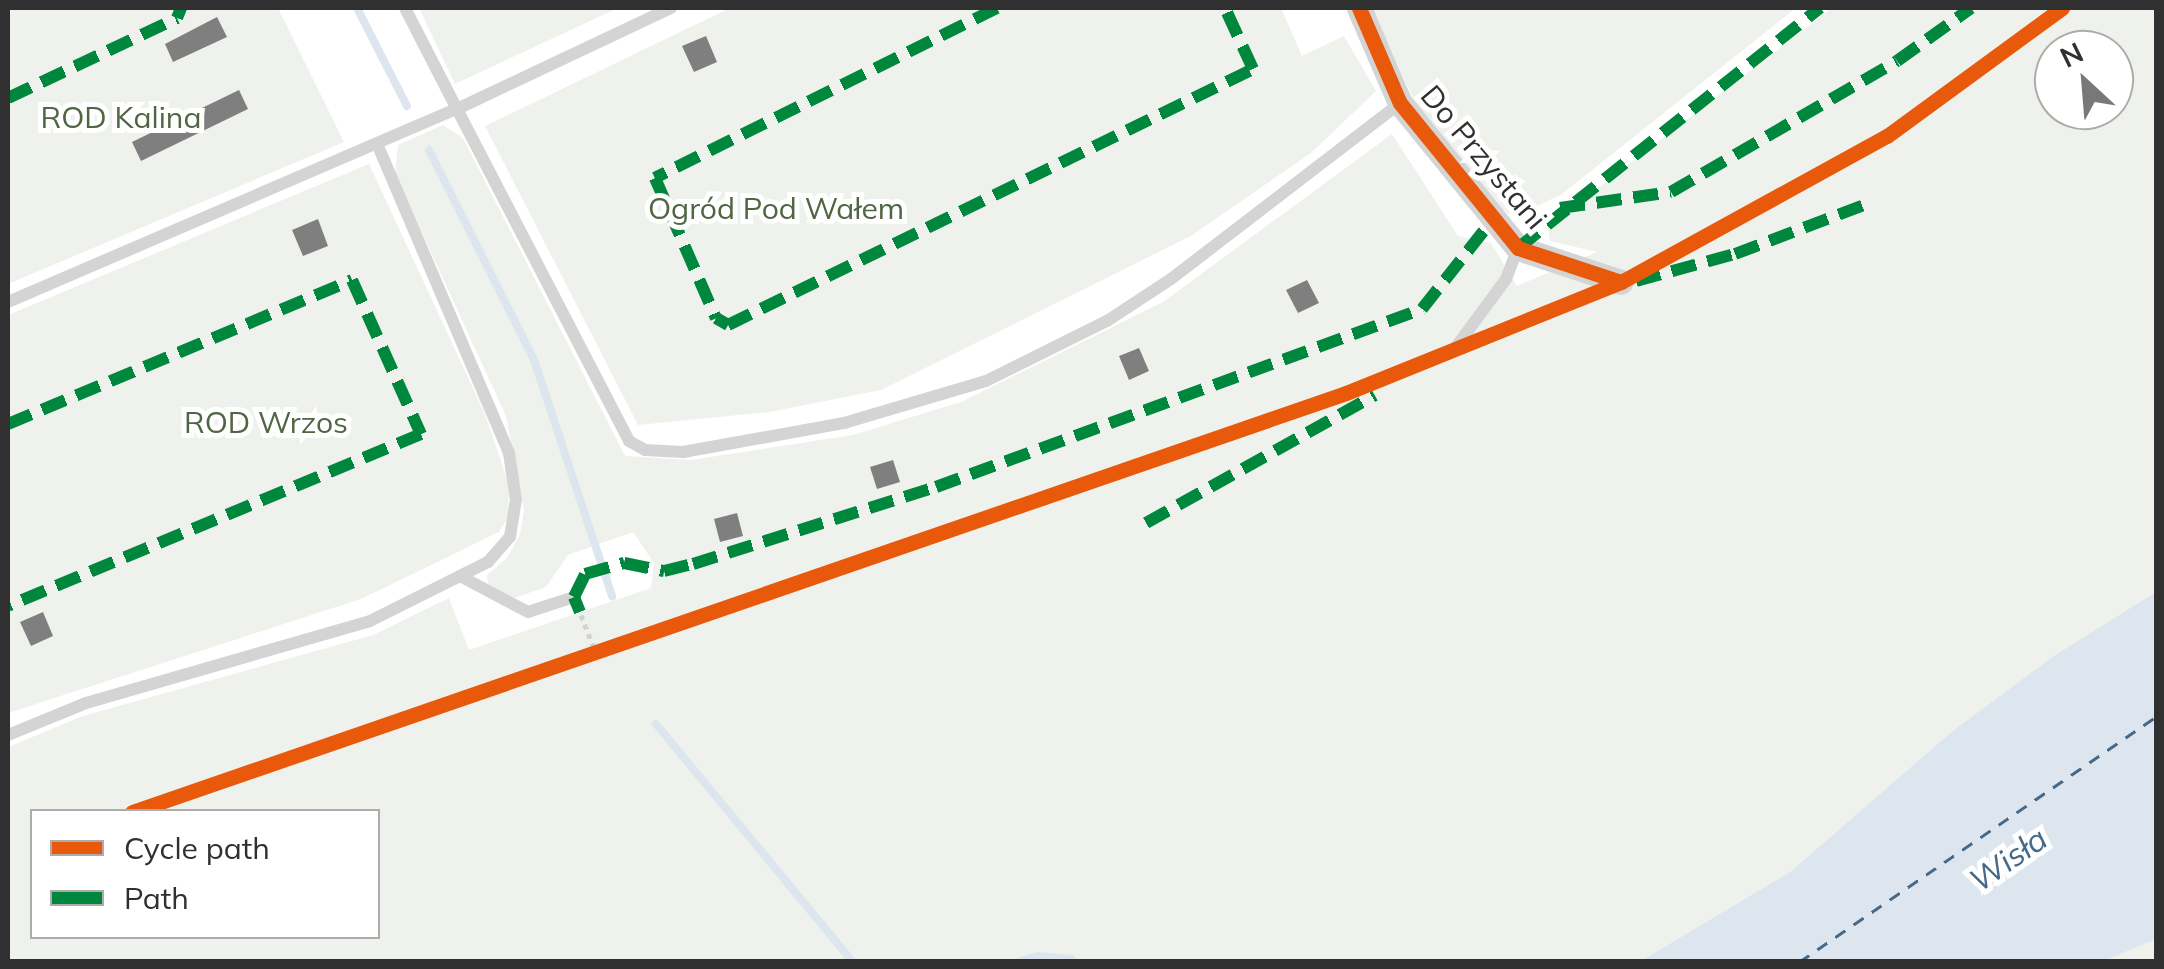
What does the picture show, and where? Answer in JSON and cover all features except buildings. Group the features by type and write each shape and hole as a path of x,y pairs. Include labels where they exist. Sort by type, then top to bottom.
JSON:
{"street":[{"name":"Do Przystani","path":"1359,8 1400,103 1518,248 1622,282"}],"lane":[{"path":"405,8 622,430 645,450 683,452 844,423 986,381 1108,320 1171,279 1400,103"},
{"path":"8,302 378,146 671,8"},
{"path":"8,736 86,703 370,621 488,562 510,537 516,500 510,453 378,146"},
{"path":"1453,351 1506,279 1518,248"},
{"path":"460,576 528,612 574,596"}],"path":[{"path":"580,612 596,653"},
{"path":"578,660 614,647"}],"green space":[{"name":"ROD Kalina","path":"8,8 278,8 344,142 8,284"},
{"path":"419,8 618,8 455,84"},
{"name":"Ogród Pod Wałem","path":"730,8 1281,8 1302,56 1344,36 1376,91 1311,153 1191,236 881,390 769,412 638,425 485,126"},
{"path":"1372,8 1796,8 1562,194 1515,217 1497,207 1416,105"},
{"path":"1832,8 2156,8 2156,593 1950,733 1790,872 1646,961 8,962 8,747 83,716 373,635 449,598 469,650 651,588 654,563 633,532 568,555 546,587 514,598 488,584 487,575 507,558 520,534 524,510 506,416 395,174 398,145 443,125 463,138 625,456 691,460 853,435 961,402 1163,302 1392,134 1458,236 1491,243 1517,286 1597,252 1550,241 1548,226"},
{"name":"ROD Wrzos","path":"369,164 485,414 509,485 508,517 499,532 361,599 8,713 8,315"},
{"path":"2156,939 2156,961 2101,961"}],"water":[{"name":"Wisła","path":"2156,592 2156,939 2101,962 1641,961 1790,872 1950,733 2054,656"},
{"path":"1037,952 1073,955 1078,961 1008,961"}],"waterway":[{"path":"357,8 407,106"},
{"path":"429,150 534,360 612,596"},
{"path":"656,724 853,962"}],"ferry route":[{"path":"1799,962 2156,717"}],"marked path":[{"path":"8,98 177,18 181,8"},
{"path":"997,8 655,178 716,318 728,325 1253,69 1225,8"},
{"path":"1518,248 1820,8"},
{"path":"1560,208 1671,192 1897,61 1971,8"},
{"path":"1636,281 1735,254 1864,205"},
{"path":"580,612 574,597 585,574 624,563 664,571 693,564 936,487 1422,309 1493,219"},
{"path":"8,424 352,280 421,434 8,606"},
{"path":"1146,523 1375,395"}],"cycle path":[{"path":"1359,8 1400,103 1518,248 1621,282"},
{"path":"141,809 1346,393 1621,282 1887,136 2062,8"}]}
